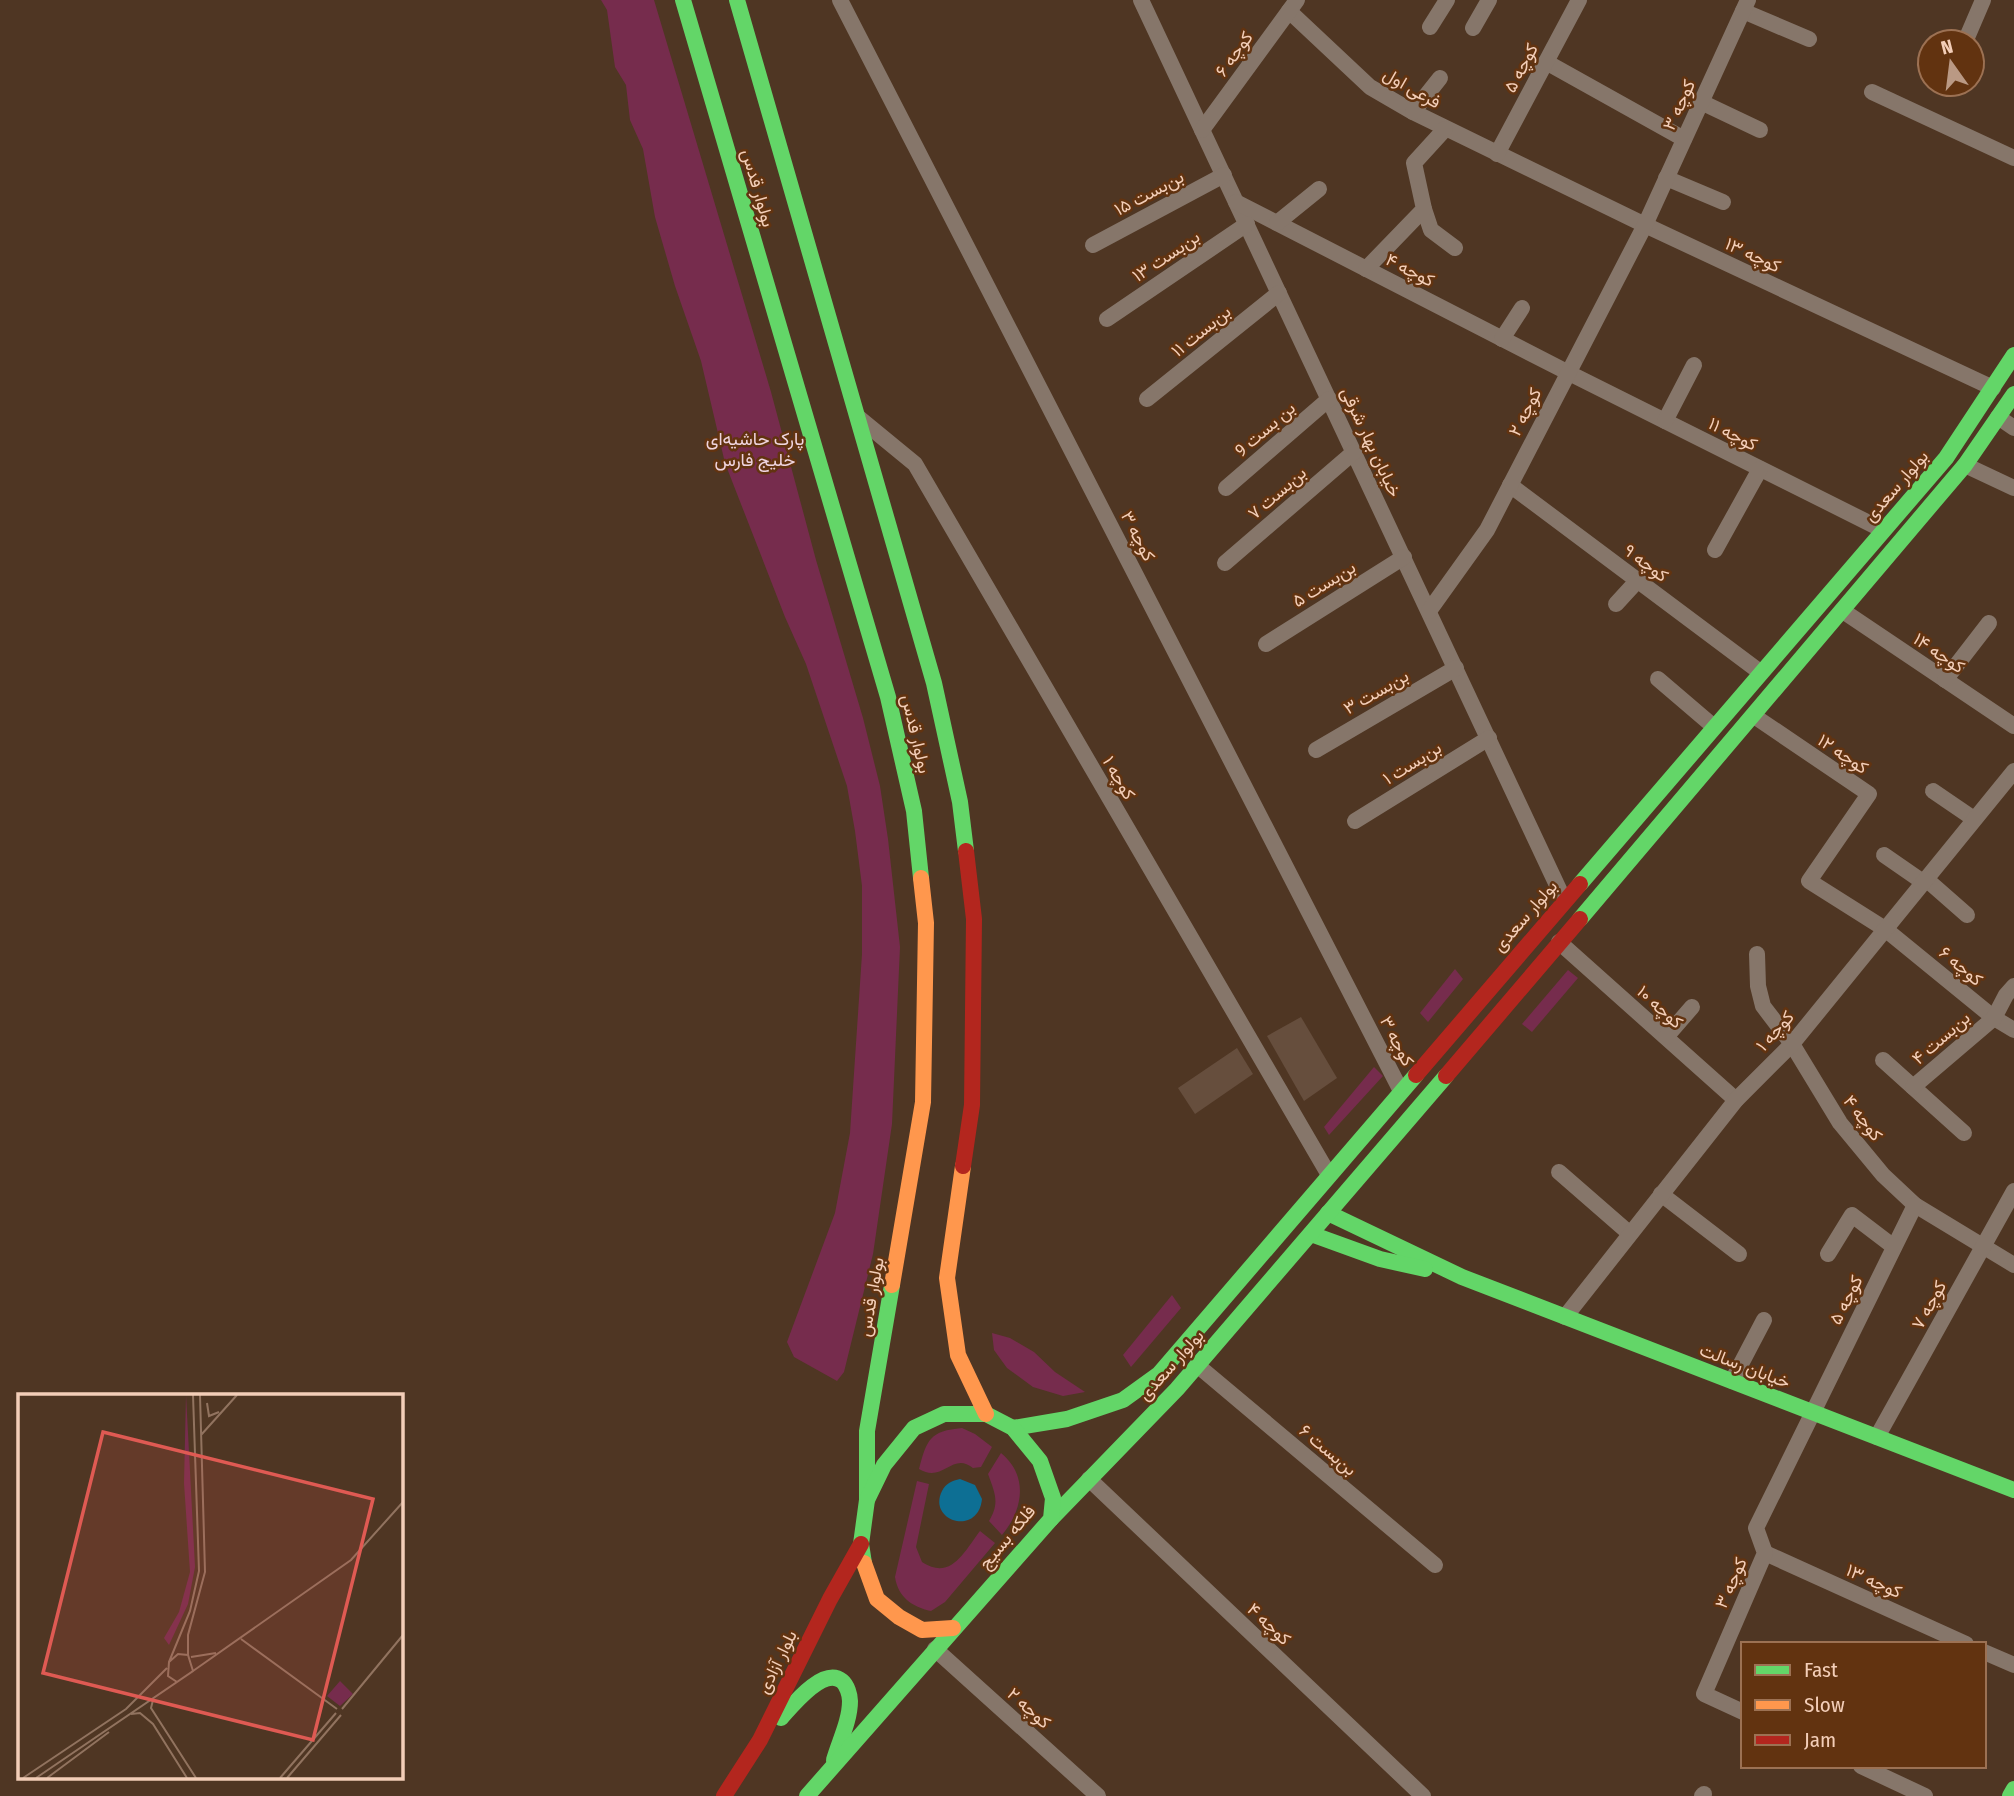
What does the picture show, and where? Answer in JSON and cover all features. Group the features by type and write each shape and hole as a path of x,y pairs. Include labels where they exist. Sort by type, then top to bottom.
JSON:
{"main road":[{"name":"بولوار قدس","path":"683,0 888,697 914,811 926,923 923,1102 867,1432 867,1500"},
{"name":"بولوار قدس","path":"737,0 934,683 960,802 974,919 972,1105 947,1278 958,1355 986,1414"},
{"name":"بولوار سعدی","path":"1013,1428 1067,1419 1123,1401 1159,1374 1760,671 1946,458 2014,355"},
{"name":"بولوار سعدی","path":"1051,1519 1177,1389 1311,1234 1843,611 1965,465 2014,394"},
{"path":"1328,1213 1462,1278"},
{"path":"1311,1234 1380,1259 1462,1278"},
{"name":"خیابان رسالت","path":"1462,1278 2013,1487"},
{"name":"فلکه بسیج","path":"944,1414 986,1414 1013,1428 1040,1461 1053,1498 1051,1519 953,1628 922,1630 898,1617 877,1599 865,1570 861,1544 867,1500 884,1465 914,1429 944,1414"},
{"name":"بلوار آزادی","path":"724,1796 760,1740 830,1599 861,1544"},
{"path":"807,1796 817,1790 831,1769 953,1628"},
{"path":"760,1740 804,1693 821,1680 833,1677 841,1680 847,1687 850,1700 831,1769"},
{"path":"2011,1796 2014,1789"}],"street":[{"name":"کوچه ۳","path":"840,0 1401,1090"},
{"path":"1430,27 1447,0"},
{"path":"1473,28 1489,0"},
{"name":"کوچه ۵","path":"1497,154 1579,0"},
{"path":"1971,28 1983,0"},
{"name":"خیابان بهار شرقی","path":"1146,2 1202,130 1564,900"},
{"name":"کوچه ۶","path":"1202,130 1293,5"},
{"name":"فرعی اول","path":"1293,5 1370,87 1445,129 1497,154"},
{"name":"کوچه ۳","path":"1644,225 1745,6"},
{"path":"1745,6 1810,39"},
{"path":"1546,62 1684,139"},
{"path":"1413,112 1440,78"},
{"path":"1872,92 2014,158"},
{"path":"1701,102 1760,130"},
{"path":"1445,129 1414,163 1430,230 1455,248"},
{"name":"کوچه ۱۳","path":"1497,154 1993,388"},
{"name":"بن‌بست ۱۵","path":"1093,245 1224,175"},
{"path":"1666,178 1723,202"},
{"path":"1277,223 1318,189"},
{"name":"کوچه ۴","path":"1236,202 1567,372"},
{"path":"1366,269 1424,209"},
{"name":"بن‌بست ۱۳","path":"1107,319 1247,224"},
{"name":"کوچه ۲","path":"1429,611 1487,530 1644,225"},
{"name":"بن‌بست ۱۱","path":"1147,399 1279,293"},
{"path":"1502,338 1522,308"},
{"path":"1665,421 1694,365"},
{"name":"کوچه ۱۱","path":"1567,372 1883,530"},
{"name":"بن بست 9","path":"1226,488 1329,399"},
{"name":"کوچه ۱","path":"857,416 915,464 1329,1175"},
{"path":"1998,417 2014,428"},
{"name":"بن‌بست ۷","path":"1225,563 1354,452"},
{"path":"1965,465 2014,488"},
{"path":"1715,550 1760,469"},
{"name":"کوچه ۹","path":"1510,485 1760,671"},
{"name":"بن‌بست ۵","path":"1266,644 1404,557"},
{"path":"1616,604 1638,580"},
{"name":"کوچه ۱۴","path":"1843,611 2014,726"},
{"path":"1945,680 1989,623"},
{"name":"بن‌بست ۳","path":"1316,750 1456,668"},
{"path":"1658,678 1713,726"},
{"name":"کوچه ۱۲","path":"1754,716 1868,794 1809,881 1885,929"},
{"name":"بن‌بست ۱","path":"1355,821 1489,738"},
{"name":"کوچه ۱","path":"1565,1317 1735,1100 1792,1044 2014,771"},
{"path":"1933,791 1974,819"},
{"path":"1884,855 1924,881 1967,915"},
{"name":"کوچه ۶","path":"1885,929 1994,1018 2014,1030"},
{"name":"کوچه ۱۰","path":"1559,942 1735,1100"},
{"path":"1757,954 1758,986 1763,1006 1792,1044"},
{"path":"1994,1018 2014,986"},
{"path":"1666,1037 1692,1007"},
{"name":"بن‌بست ۴","path":"1913,1087 1994,1018"},
{"name":"کوچه ۴","path":"1792,1044 1840,1123 1883,1175 1915,1205 2014,1265"},
{"path":"1883,1060 1964,1133"},
{"path":"1559,1172 1629,1233"},
{"name":"کوچه ۷","path":"1877,1437 2014,1191"},
{"path":"1661,1194 1739,1254"},
{"name":"کوچه ۵","path":"1812,1412 1915,1205"},
{"path":"1828,1254 1852,1215 1894,1247"},
{"path":"1732,1381 1764,1320"},
{"name":"بن‌بست ۶","path":"1197,1365 1435,1565"},
{"name":"کوچه ۳","path":"1741,1711 1704,1694 1765,1553 1756,1528 1812,1412"},
{"name":"کوچه ۴","path":"1089,1479 1423,1796"},
{"name":"کوچه ۱۳","path":"1765,1553 1962,1642"},
{"name":"کوچه ۲","path":"935,1648 1098,1796"},
{"path":"1986,1653 2014,1665"},
{"path":"1865,1768 1925,1796"}],"green space":[{"name":"پارک حاشیه‌ای خلیج فارس","path":"601,0 654,0 771,392 880,786 900,947 892,1124 873,1254 844,1372 837,1381 794,1357 787,1342 835,1213 850,1133 862,954 862,886 855,831 847,786 806,664 725,463 701,361 655,217 643,149 630,120 626,85 615,67 607,10"},
{"path":"1455,969 1463,979 1428,1022 1420,1013"},
{"path":"1568,970 1578,978 1532,1032 1522,1024"},
{"path":"1374,1067 1383,1076 1329,1135 1324,1127"},
{"path":"1172,1295 1181,1308 1131,1367 1123,1355"},
{"path":"992,1333 1010,1338 1034,1352 1055,1372 1085,1392 1063,1396 1033,1387 1007,1368 994,1350"},
{"path":"962,1428 992,1447 981,1467 973,1468 959,1463 935,1473 919,1469 931,1438 943,1431"},
{"path":"1001,1453 1016,1472 1020,1493 1015,1515 1002,1535 989,1521 995,1498 988,1474"},
{"path":"917,1481 929,1484 916,1547 922,1562 932,1567 949,1566 956,1562 980,1531 995,1543 945,1602 931,1611 907,1600 899,1590 895,1577"}],"water":[{"path":"960,1479 975,1485 982,1499 979,1511 964,1521 947,1517 939,1502 945,1486"}],"building":[{"path":"1301,1017 1337,1078 1304,1101 1267,1036"},
{"path":"1237,1048 1253,1074 1195,1114 1178,1088"}],"traffic: fast":[{"path":"683,0 888,697 914,811 921,878"},
{"path":"737,0 934,683 960,802 966,851"},
{"path":"1580,884 1946,458 2014,355"},
{"path":"1580,919 1965,465 2014,394"},
{"path":"1013,1428 1067,1419 1123,1400 1159,1374 1416,1075"},
{"path":"1051,1519 1177,1389 1446,1076"},
{"path":"1328,1213 1462,1277 2014,1490"},
{"path":"1311,1234 1380,1259 1425,1269"},
{"path":"867,1500 867,1431 892,1285"},
{"path":"807,1796 1051,1519 1053,1498 1040,1461 1013,1428 986,1414 944,1414 914,1428 884,1465 867,1500 861,1544 864,1563"},
{"path":"781,1718 817,1683 834,1678 842,1681 849,1693 850,1709 834,1760"},
{"path":"2010,1796 2014,1789"}],"traffic: slow":[{"path":"892,1285 923,1102 926,923 921,878"},
{"path":"963,1166 947,1278 958,1355 986,1414"},
{"path":"864,1563 877,1599 899,1617 922,1630 953,1628"}],"traffic: jam":[{"path":"963,1166 972,1105 974,919 966,851"},
{"path":"1416,1075 1580,884"},
{"path":"1446,1076 1580,919"},
{"path":"724,1796 760,1740 830,1599 861,1544"}]}
